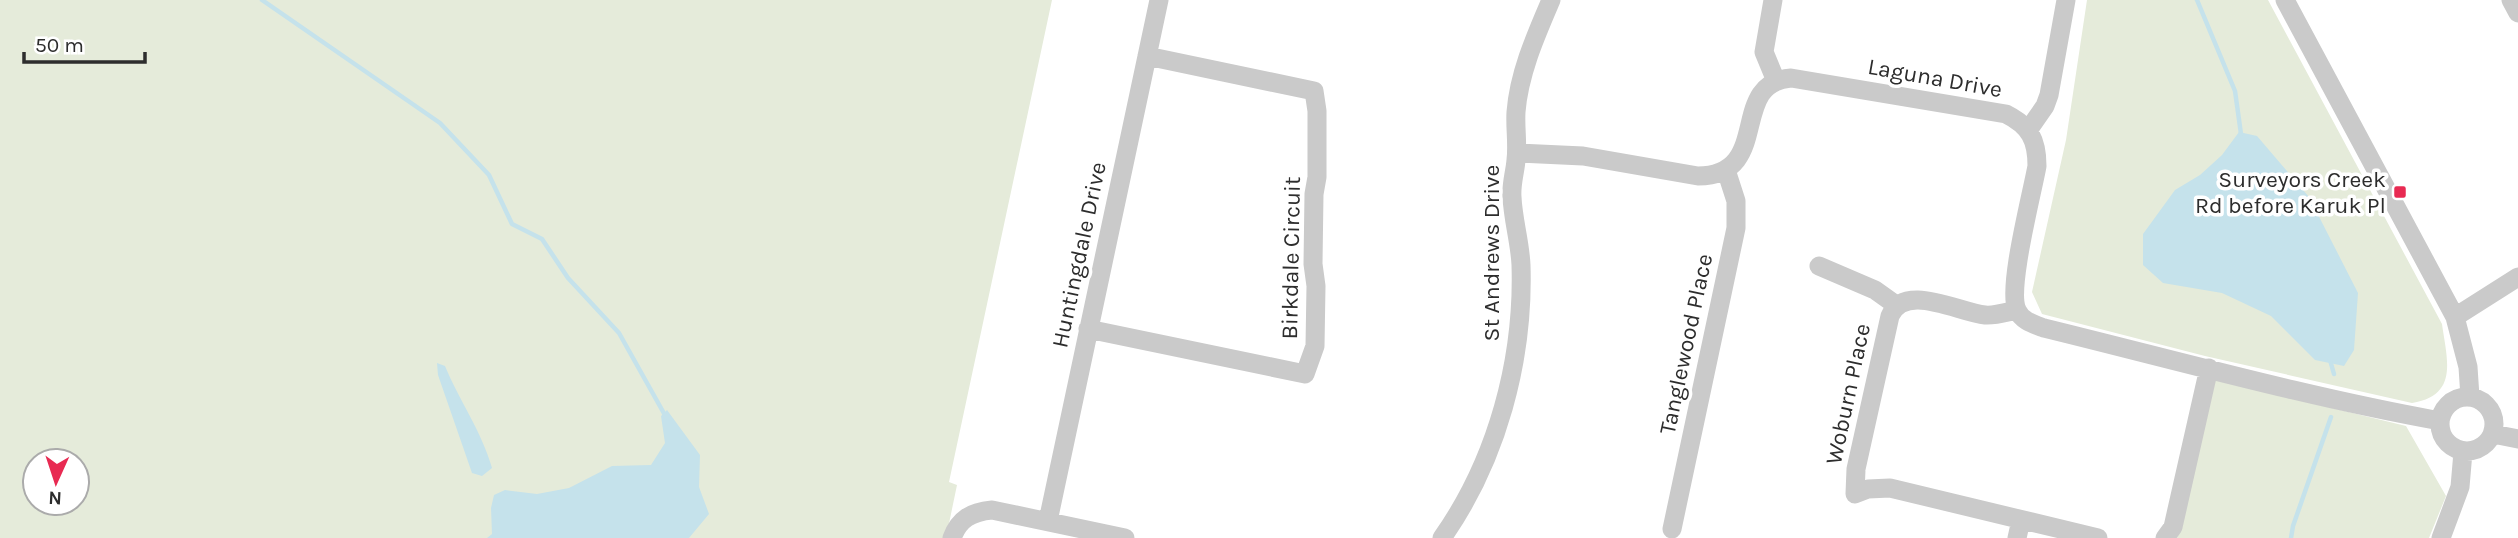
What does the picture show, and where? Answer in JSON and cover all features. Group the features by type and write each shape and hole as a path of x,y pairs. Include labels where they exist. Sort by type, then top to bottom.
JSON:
{"street":[{"name":"Huntingdale Drive","path":"1048,522 1158,0"},
{"name":"St Andrews Drive","path":"1442,538 1483,464 1498,424 1512,370 1521,294 1519,247 1511,195 1517,153 1516,113 1521,83 1551,0"},
{"path":"1517,153 1583,156 1698,176 1726,170 1739,159 1745,147 1760,95 1776,81 1765,52 1773,0"},
{"path":"2066,0 2049,94 2045,106 2029,130 2035,142 2037,166 2015,284 2017,310 2024,320 2044,328 2440,421"},
{"path":"2285,0 2455,317 2468,367 2470,397"},
{"path":"2511,0 2518,13"},
{"name":"Birkdale Circuit","path":"1088,329 1305,374 1313,356 1317,171 1317,111 1314,91 1147,56"},
{"name":"Laguna Drive","path":"1776,81 1800,79 2006,114 2029,130"},
{"name":"Tanglewood Place","path":"1672,529 1736,225 1736,201 1726,170"},
{"name":"Woburn Place","path":"1819,266 1875,290 1896,305"},
{"path":"2455,317 2518,277"},
{"name":"Woburn Place","path":"2017,310 1987,315 1913,299 1896,305 1889,316 1856,469 1856,494 1868,489 1890,488 2019,529"},
{"path":"2165,538 2173,527 2209,368"},
{"path":"2470,397 2478,399 2490,410 2493,434 2482,448 2463,452 2448,444 2440,429 2440,421 2442,412 2454,400 2470,397"},
{"path":"2493,434 2518,439"},
{"path":"2441,538 2460,487 2463,452"},
{"path":"952,538 961,521 984,511 999,511 1125,538"},
{"path":"2019,529 2098,538"}],"green space":[{"path":"0,0 1052,0 949,482 957,485 946,538 0,538"},
{"path":"2087,0 2268,0 2442,324 2447,363 2443,384 2437,392 2427,399 2412,403 2205,356 2042,314 2032,292 2066,140"},
{"path":"2214,379 2406,426 2446,496 2429,538 2177,538"}],"water":[{"path":"2239,132 2257,136 2309,197 2358,293 2354,350 2344,366 2315,360 2271,316 2222,293 2163,283 2143,265 2143,234 2175,190 2200,175 2222,155"},
{"path":"437,363 445,366 488,455 492,468 482,476 472,473 438,375"},
{"path":"667,410 700,455 699,487 709,514 689,538 487,538 492,534 491,508 494,495 505,490 537,494 569,488 612,466 651,465 665,443 661,416"}],"waterway":[{"path":"262,0 440,123 489,175 512,224 542,239 568,278 619,333 666,417"},
{"path":"2197,0 2235,91 2241,134"},
{"path":"2330,360 2334,374"},
{"path":"2291,538 2331,417"}],"place":[{"name":"Surveyors Creek Rd before Karuk Pl","path":"2400,192"}]}
